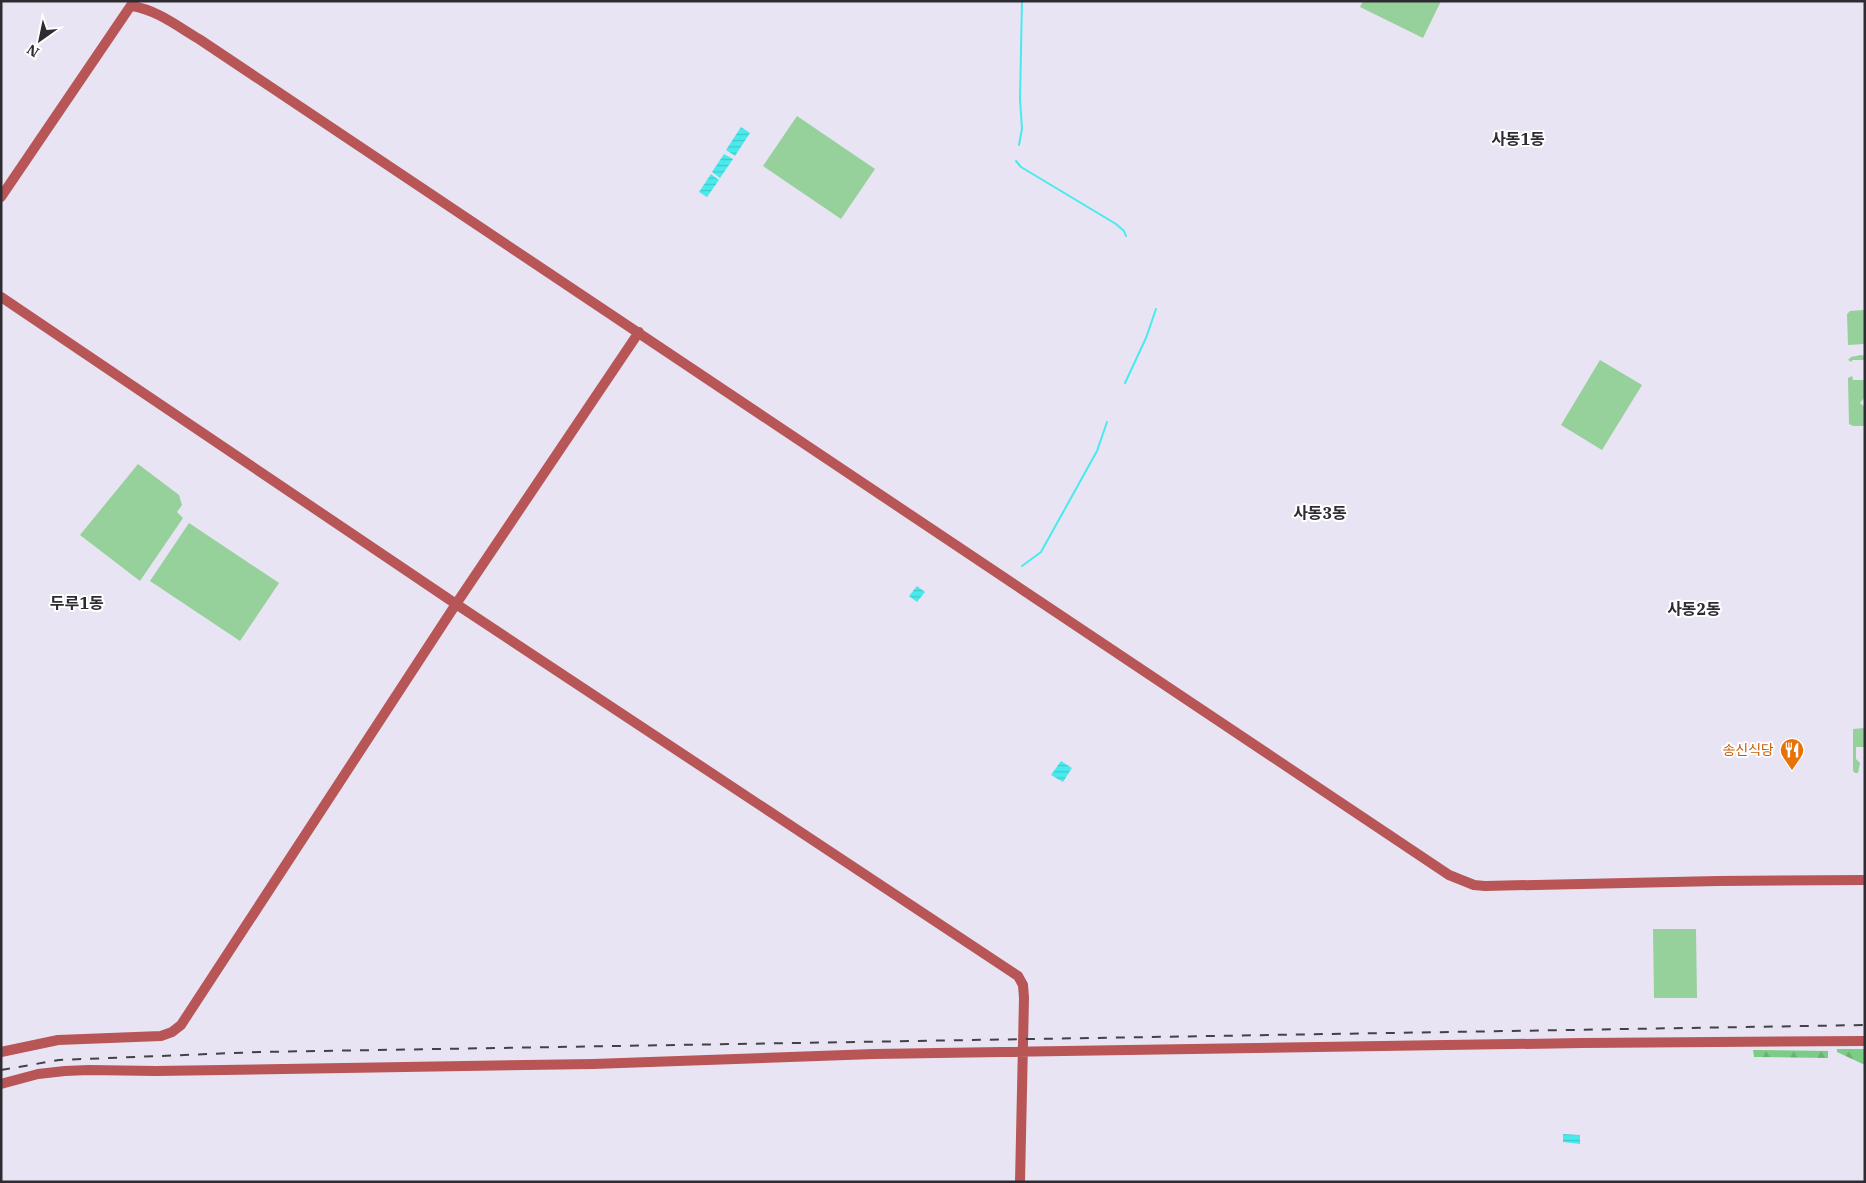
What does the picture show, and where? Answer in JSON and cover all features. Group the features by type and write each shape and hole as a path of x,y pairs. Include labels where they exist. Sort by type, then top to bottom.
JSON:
{"street":[{"path":"1,197 133,4 146,8 199,39 1449,875 1474,885 1485,886 1718,880 1865,880"},
{"path":"1,298 456,604 1018,976 1024,990 1020,1182"},
{"path":"1,1052 58,1040 161,1036 181,1026 456,604 639,332"},
{"path":"1,1084 38,1074 90,1070 156,1072 553,1065 874,1054 1865,1040"}],"green space":[{"path":"1363,1 1441,1 1423,38 1360,7"},
{"path":"797,116 875,169 841,219 763,166"},
{"path":"1864,310 1865,344 1848,345 1847,314 1850,311"},
{"path":"1865,356 1865,397 1860,403 1865,407 1864,426 1853,426 1849,424 1848,378 1852,376 1853,380 1864,380 1864,360 1852,360 1852,362 1848,360 1851,357"},
{"path":"1600,360 1642,385 1602,450 1561,425"},
{"path":"138,464 179,495 182,505 177,512 183,518 140,581 80,535"},
{"path":"189,523 279,583 240,641 150,581"},
{"path":"1865,728 1865,747 1856,747 1856,759 1860,763 1858,773 1855,773 1853,771 1853,729"},
{"path":"1653,929 1696,929 1697,998 1654,998"},
{"path":"1837,1049 1865,1049 1865,1065 1837,1052"},
{"path":"1753,1050 1828,1051 1828,1058 1754,1057"}],"water":[{"path":"741,127 750,133 735,156 726,150"},
{"path":"724,154 733,159 720,178 712,172"},
{"path":"711,174 719,180 707,197 699,192"},
{"path":"917,586 925,592 917,602 909,596"},
{"path":"1061,761 1072,768 1063,782 1051,775"},
{"path":"1563,1134 1580,1135 1580,1144 1563,1142"}],"waterway":[{"path":"1019,145 1022,129 1020,99 1022,1"},
{"path":"1016,161 1021,167 1116,224 1124,231 1126,236"},
{"path":"1125,383 1146,338 1156,309"},
{"path":"1022,566 1041,552 1097,451 1107,422"}],"railway":[{"path":"1,1070 59,1060 259,1052 1865,1025"}],"place":[{"name":"송신식당","path":"1792,771"}],"district":[{"name":"사동1동","path":"1518,139"},
{"name":"사동3동","path":"1320,513"},
{"name":"두루1동","path":"77,603"},
{"name":"사동2동","path":"1694,609"}]}
